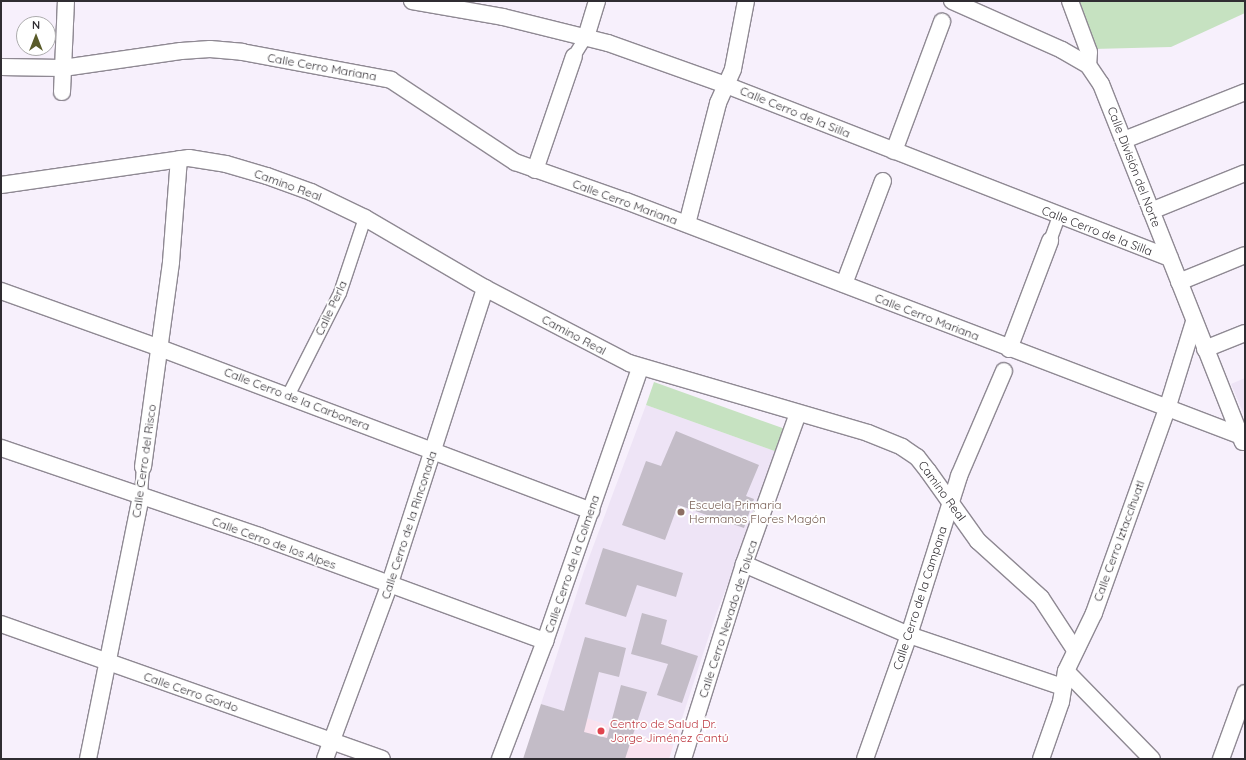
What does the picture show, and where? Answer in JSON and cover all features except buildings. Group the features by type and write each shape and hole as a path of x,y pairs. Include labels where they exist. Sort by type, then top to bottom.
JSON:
{"street":[{"path":"62,92 66,1"},
{"path":"535,170 574,56 586,37 597,1"},
{"path":"687,224 718,103 733,69 746,1"},
{"path":"952,1 1062,50 1088,65 1089,52 1070,1"},
{"name":"Calle Cerro de la Silla","path":"422,2 503,17 586,37 726,85 1169,258"},
{"path":"894,151 942,22"},
{"name":"Calle Cerro Mariana","path":"1,67 63,68 181,51 210,50 242,52 379,77 399,85 515,162 687,224 1009,349 1167,408 1243,442"},
{"name":"Calle División del Norte","path":"1088,65 1101,84 1194,322 1243,442"},
{"path":"1124,140 1245,92"},
{"name":"Camino Real","path":"1,185 179,159 203,159 267,176 311,192 365,218 485,288 613,356 640,368 868,434 902,447 917,457 978,541 1041,598 1075,650"},
{"name":"Calle Cerro del Risco","path":"88,759 141,495 143,467 171,262 179,159"},
{"path":"1151,210 1245,173"},
{"path":"844,284 883,181"},
{"path":"1009,349 1059,216"},
{"name":"Calle Perla","path":"288,396 340,293 365,218"},
{"path":"1179,282 1245,255"},
{"name":"Calle Cerro de la Rinconada","path":"325,759 389,586 485,288"},
{"name":"Calle Cerro de la Carbonera","path":"1,291 160,348 591,510"},
{"name":"Calle Cerro Iztaccíhuatl","path":"1041,759 1063,687 1066,671 1094,613 1167,408 1194,322"},
{"path":"1205,349 1245,333"},
{"name":"Calle Cerro de la Colmena","path":"500,759 545,641 640,368"},
{"name":"Calle Cerro de la Campana","path":"865,759 909,635 950,504 982,419 1004,371"},
{"name":"Calle Cerro Nevado de Toluca","path":"683,759 744,564 798,413"},
{"name":"Calle Cerro de los Alpes","path":"1,448 141,495 389,586 545,641"},
{"path":"744,564 909,635 1063,687"},
{"name":"Calle Cerro Gordo","path":"1,624 107,663 332,740 382,759"},
{"path":"1066,671 1152,759"},
{"path":"1221,759 1245,692"}],"shaded area":[{"path":"1245,378 1245,417 1231,384"},
{"path":"646,405 780,453 716,614 673,746 541,704 584,571"},
{"name":"Centro de Salud Dr. Jorge Jiménez Cantú","path":"580,716 673,746 669,759 566,759"}],"green space":[{"path":"1070,1 1245,1 1245,13 1171,47 1093,49"},
{"path":"654,382 788,430 780,453 646,405"}],"place":[{"name":"Escuela Primaria Hermanos Flores Magón","path":"681,512"},
{"name":"Centro de Salud Dr. Jorge Jiménez Cantú","path":"601,731"}]}
